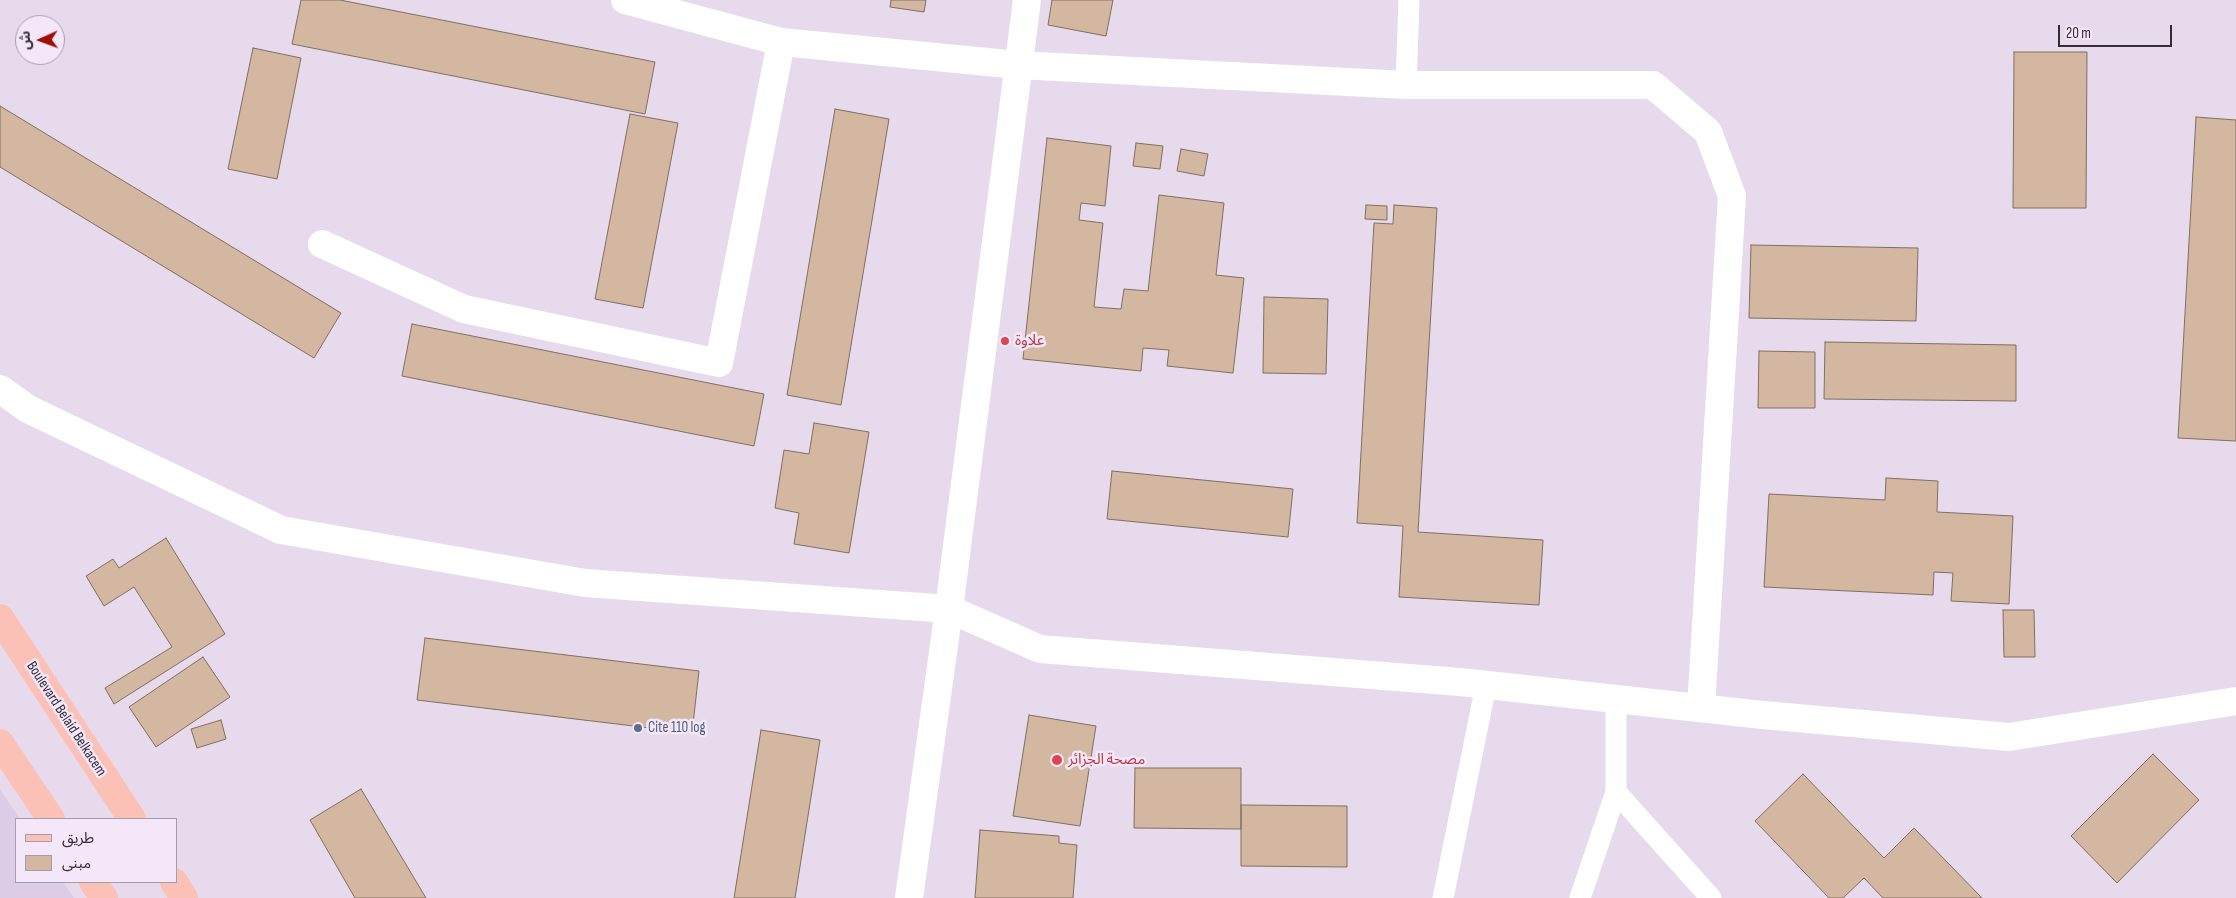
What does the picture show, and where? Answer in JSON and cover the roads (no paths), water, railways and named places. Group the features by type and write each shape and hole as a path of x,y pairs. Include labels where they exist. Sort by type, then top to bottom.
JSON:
{"main road":[{"name":"Boulevard Belaid Belkacem","path":"0,618 131,818"},
{"path":"0,743 50,818"},
{"path":"94,883 104,898"},
{"path":"175,883 184,898"}],"street":[{"path":"625,0 781,42 1018,64 1406,85 1652,85 1708,132 1732,196 1701,708"},
{"path":"909,898 950,609 1027,0"},
{"path":"322,244 464,309 719,363 781,42"},
{"path":"0,389 28,409 281,530 585,583 950,609 1040,649 1486,685 1701,708 2009,737 2236,701"}],"lane":[{"path":"1406,85 1409,0"},
{"path":"1443,898 1486,685"},
{"path":"1580,898 1616,792 1616,699"},
{"path":"1616,792 1711,898"}],"place":[{"name":"علاوة","path":"1005,341"},
{"name":"Cite 110 log","path":"638,728"},
{"name":"مصحة الجزائر","path":"1057,760"}]}
